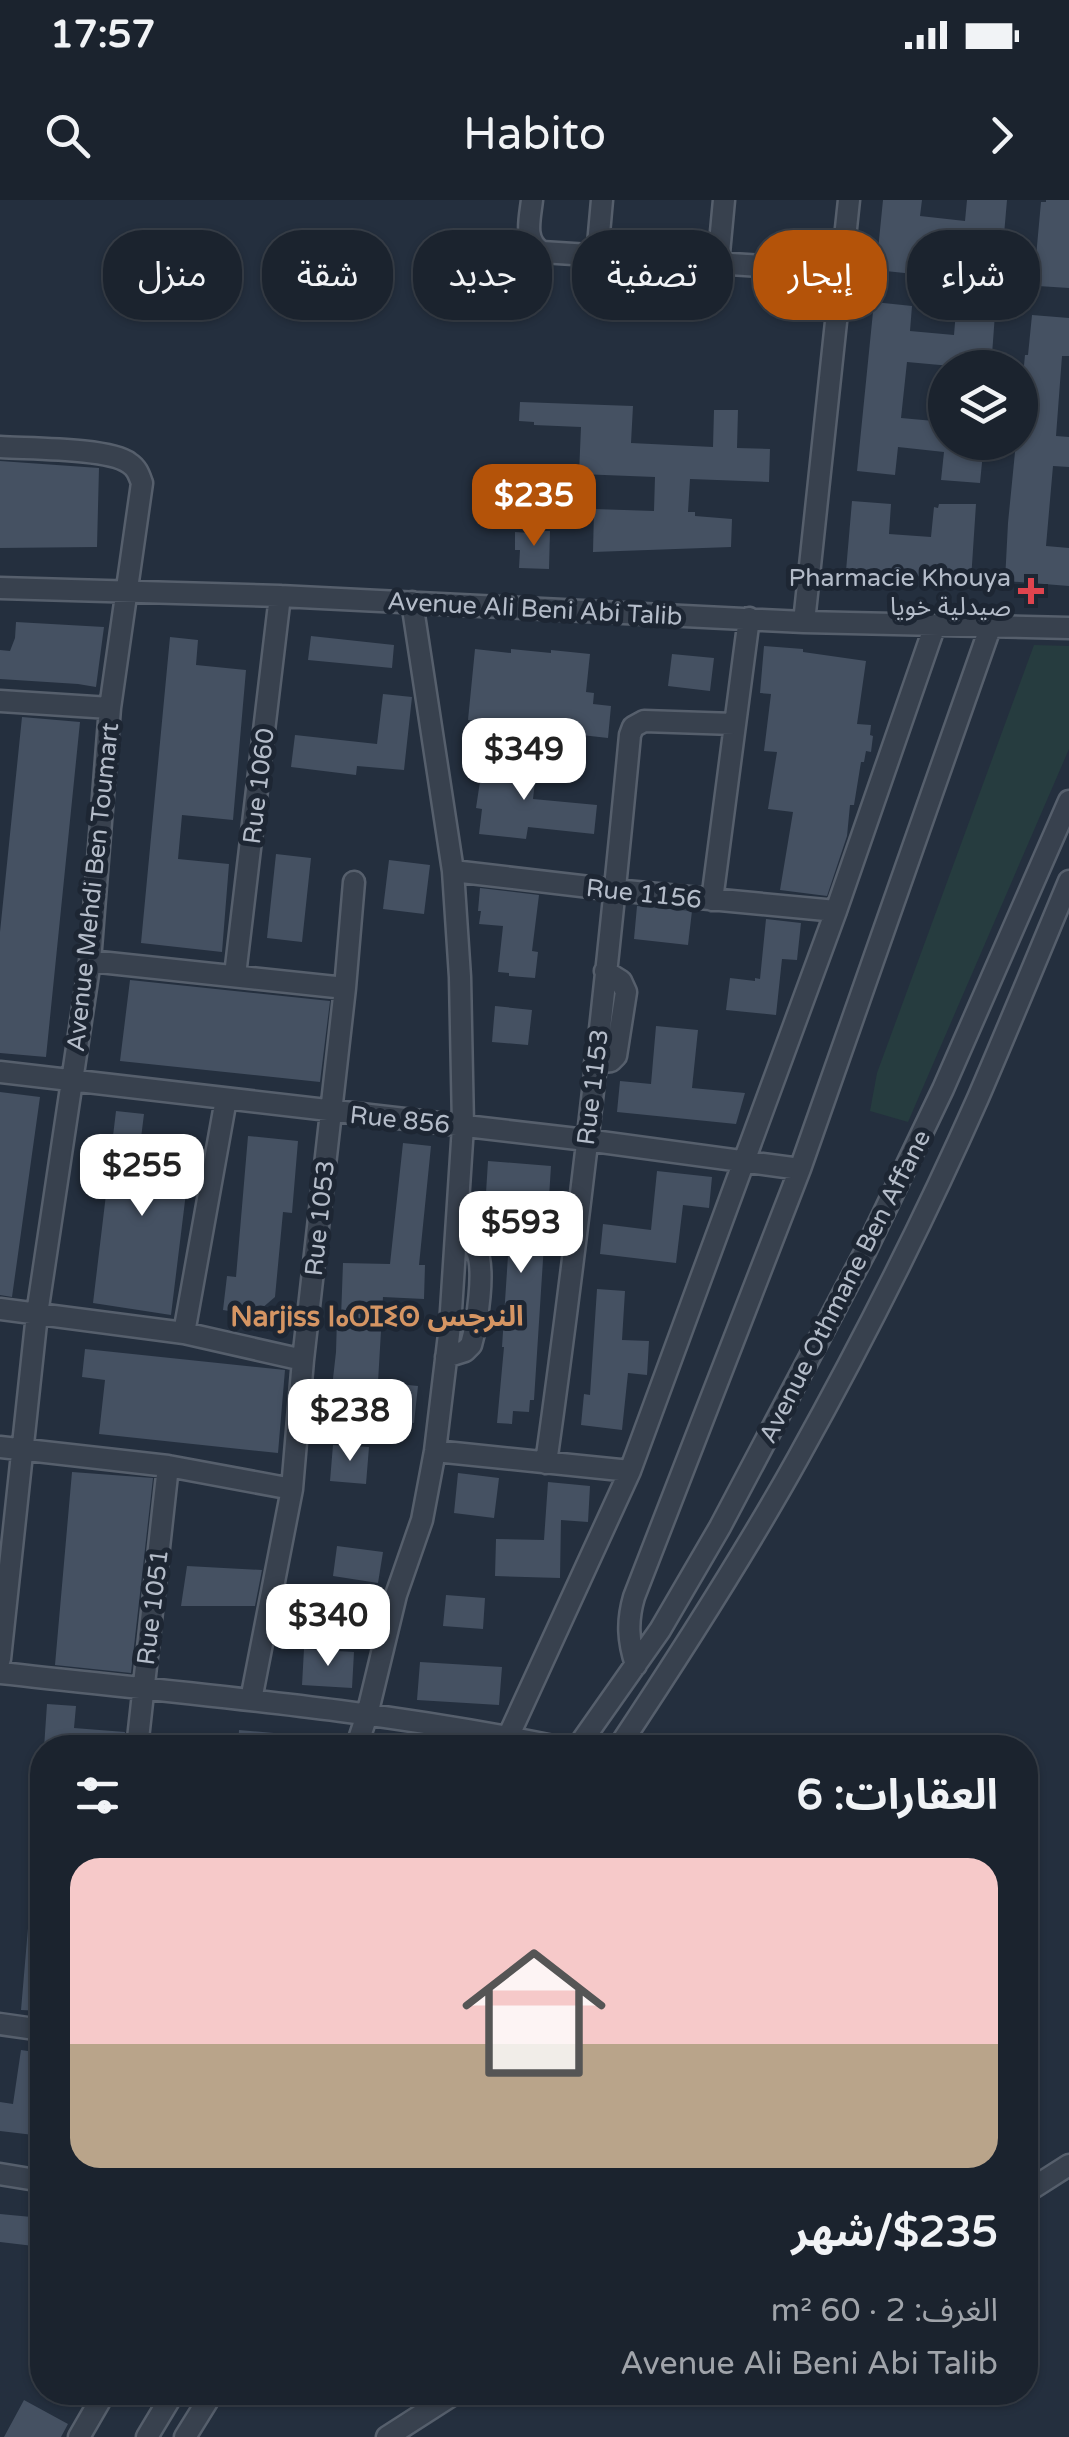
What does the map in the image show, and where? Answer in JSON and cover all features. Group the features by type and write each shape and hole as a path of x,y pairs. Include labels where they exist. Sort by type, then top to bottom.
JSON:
{"street":[{"path":"532,200 529,238 536,250 572,254"},
{"path":"599,230 602,200"},
{"path":"721,230 724,200"},
{"path":"845,230 848,200"},
{"path":"804,622 836,320"},
{"name":"Avenue Mehdi Ben Toumart","path":"0,447 107,454 132,464 142,483 110,708 90,960 37,1314 0,1659"},
{"name":"Avenue Ali Beni Abi Talib","path":"0,588 280,596 804,622 1069,628"},
{"name":"Rue 1060","path":"235,976 280,596"},
{"path":"360,1735 396,1595 422,1520 434,1451 457,1235 463,1126 453,871 412,602"},
{"path":"712,900 749,618"},
{"path":"510,1735 630,1471 836,910 935,626"},
{"path":"636,1665 628,1624 634,1598 800,1169 990,628"},
{"path":"0,702 110,708"},
{"name":"Rue 1153","path":"546,1463 566,1318 630,735 633,727 644,721 734,724"},
{"name":"Avenue Othmane Ben Affane","path":"586,1735 660,1630 720,1527 865,1252 951,1072 1069,801"},
{"name":"Rue 1156","path":"453,871 836,910"},
{"name":"Avenue Othmane Ben Affane","path":"626,1735 734,1568 869,1324 977,1100 1069,881"},
{"name":"Rue 1053","path":"251,1700 292,1489 354,882"},
{"path":"90,960 345,988"},
{"name":"Rue 856","path":"0,1072 586,1140 800,1169"},
{"path":"184,1333 226,1099"},
{"path":"0,1309 184,1333 303,1360"},
{"path":"0,1447 168,1466 292,1489"},
{"path":"434,1451 630,1471"},
{"name":"Rue 1051","path":"138,1735 168,1466"},
{"path":"0,1673 251,1700 469,1735"},
{"path":"0,2024 30,2028"},
{"path":"1038,2184 1069,2165"},
{"path":"0,2174 30,2178"},
{"path":"79,2437 98,2405"},
{"path":"147,2437 166,2405"},
{"path":"185,2437 205,2405"},
{"path":"388,2437 437,2405"}],"green space":[{"path":"1034,645 1069,646 1069,749 908,1122 870,1111 877,1073"}],"building":[{"path":"883,200 922,200 920,216 965,221 967,200 1007,200 1004,230 907,230 907,273 887,271 887,230 880,230"},
{"path":"1069,200 1069,288 1040,286 1038,230 1041,202"},
{"path":"887,303 907,305 910,331 954,335 955,320 995,320 992,350 928,350 928,364 907,362 901,418 928,420 928,450 898,447 895,475 857,471 872,320 887,320"},
{"path":"1040,316 1069,318 1069,356 1062,356 1056,436 1069,437 1069,467 1053,466 1046,546 1069,548 1069,586 1005,581 1014,460 1038,460 1038,350 1028,350 1032,320 1040,320"},
{"path":"520,402 633,406 631,443 713,447 714,410 738,410 737,448 770,449 769,482 690,479 688,512 732,519 731,547 593,552 594,509 654,511 655,477 579,474 581,427 519,421"},
{"path":"943,460 982,460 980,483 941,480"},
{"path":"0,461 99,468 97,547 0,548"},
{"path":"852,501 891,504 889,534 931,537 934,507 976,504 971,580 846,571"},
{"path":"550,531 549,569 519,568 515,532"},
{"path":"16,622 104,627 96,687 0,679 0,650 10,651"},
{"path":"311,636 394,645 392,668 308,660"},
{"path":"170,637 198,640 196,665 246,670 233,820 182,815 178,859 229,864 222,952 141,943"},
{"path":"764,646 866,661 857,724 871,725 871,752 866,751 861,762 847,836 827,896 780,890 793,812 768,809 777,752 764,751 771,694 760,693"},
{"path":"475,649 590,654 586,692 594,693 593,704 611,706 608,738 468,720"},
{"path":"672,654 714,658 710,691 668,686"},
{"path":"383,694 412,697 404,770 357,766 356,775 291,767 295,735 377,744"},
{"path":"22,717 80,722 46,1057 0,1053 0,932"},
{"path":"484,755 537,764 533,799 597,805 594,834 528,827 526,839 479,834 482,809 476,808"},
{"path":"276,854 311,858 302,942 267,938"},
{"path":"389,860 430,865 424,914 383,909"},
{"path":"480,888 539,895 532,951 538,952 535,978 498,972 503,926 479,924"},
{"path":"637,906 692,911 688,945 634,939"},
{"path":"766,919 801,923 797,960 782,959 776,1015 726,1010 730,978 760,979"},
{"path":"130,980 330,1001 320,1082 120,1061"},
{"path":"495,1006 532,1010 528,1045 492,1042"},
{"path":"656,1026 698,1030 692,1088 745,1093 736,1124 617,1112 620,1081 651,1084"},
{"path":"0,1092 40,1097 12,1297 0,1295"},
{"path":"116,1111 144,1114 141,1138 192,1144 171,1315 93,1303"},
{"path":"248,1136 298,1141 292,1213 283,1212 275,1297 254,1315 223,1310 227,1276 236,1277"},
{"path":"403,1143 431,1146 419,1265 425,1265 424,1299 383,1297 378,1382 418,1386 414,1423 329,1414 337,1318 341,1318 343,1263 390,1264"},
{"path":"488,1161 551,1166 534,1400 530,1400 529,1412 513,1411 512,1424 497,1423 511,1210 485,1209"},
{"path":"657,1171 712,1177 709,1208 683,1205 676,1263 600,1254 603,1224 651,1230"},
{"path":"597,1289 625,1291 622,1340 649,1341 647,1375 628,1373 622,1430 581,1425 584,1394 590,1395"},
{"path":"85,1349 285,1370 278,1453 99,1434 105,1380 82,1377"},
{"path":"333,1445 369,1447 366,1484 330,1481"},
{"path":"72,1472 153,1478 131,1673 55,1665"},
{"path":"458,1473 499,1478 494,1518 454,1513"},
{"path":"548,1482 590,1486 588,1522 561,1520 560,1578 495,1576 496,1539 544,1540"},
{"path":"337,1546 383,1552 378,1583 333,1576"},
{"path":"187,1566 262,1570 255,1606 181,1606"},
{"path":"446,1595 485,1598 483,1629 443,1626"},
{"path":"304,1649 354,1652 352,1688 302,1685"},
{"path":"420,1662 502,1667 499,1705 417,1700"},
{"path":"47,1704 76,1706 74,1728 125,1732 125,1735 45,1735"},
{"path":"239,1730 274,1733 274,1735 239,1735"},
{"path":"30,1905 30,2010 21,2010"},
{"path":"21,2050 30,2051 30,2135 0,2131 0,2102 13,2104"},
{"path":"0,2214 30,2217 30,2246 0,2242"},
{"path":"24,2400 68,2424 61,2437 4,2437"}],"place":[{"name":"Pharmacie Khouya صيدلية خويا","path":"1031,591"}],"district":[{"name":"Narjiss ⵏⴰⵔⵊⵉⵙ النرجس","path":"377,1316"}]}
